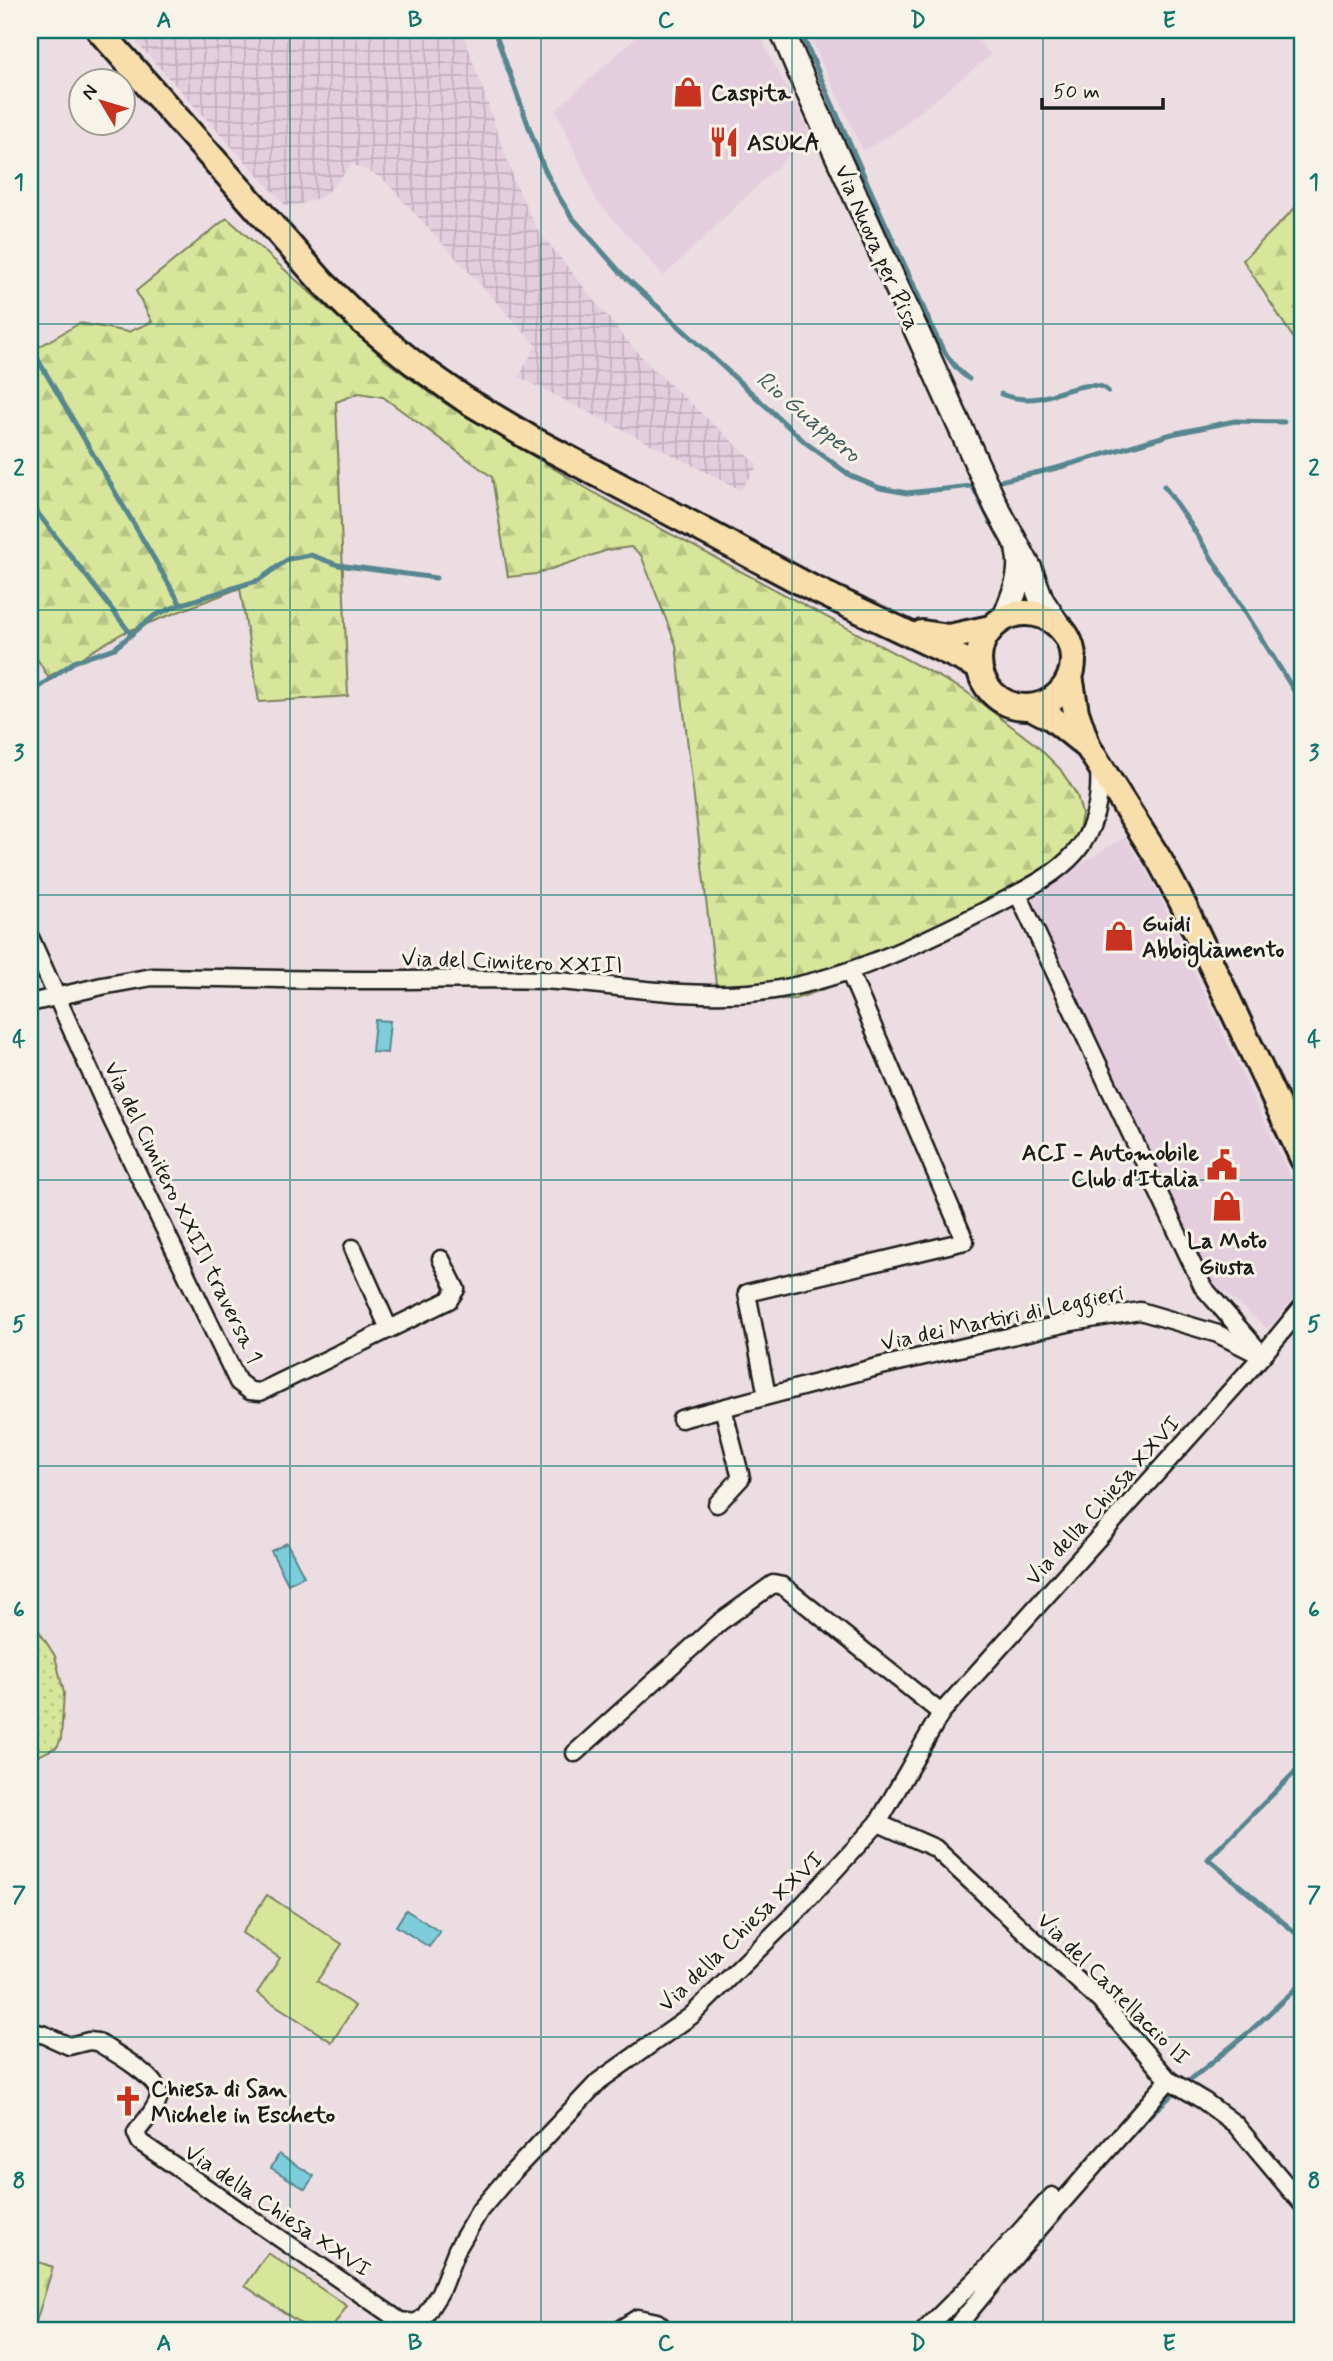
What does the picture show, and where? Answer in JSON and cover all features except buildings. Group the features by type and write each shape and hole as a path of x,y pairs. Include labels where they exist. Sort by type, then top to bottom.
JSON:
{"main road":[{"path":"99,30 322,282 363,322 412,362 476,406 528,437 773,568 979,667"},
{"name":"Via Nuova per Pisa","path":"782,30 976,464 1017,548"},
{"path":"1017,548 1020,567 1015,593 982,644 979,667 986,686 1000,700 1014,706 1031,707 1055,697 1070,676"},
{"path":"1017,548 1030,569 1042,601 1069,640 1073,658 1070,676 1076,712 1093,755 1154,850 1182,902 1303,1159"},
{"path":"907,631 949,637 998,622 1017,613 1037,614 1058,625"},
{"path":"1031,707 1052,718 1093,755"}],"street":[{"name":"Via del Cimitero XXIII","path":"30,1003 152,977 543,980 693,995 757,992 803,986 849,971 947,930 1017,894 1063,865 1085,839 1100,791 1093,755"},
{"path":"1017,894 1203,1287 1262,1356"},
{"path":"30,937 58,997"},
{"path":"767,1396 747,1293 964,1241 849,971"},
{"name":"Via del Cimitero XXIII traversa 1","path":"58,997 112,1120 238,1382 250,1391 260,1392 449,1300 456,1289 441,1259"},
{"path":"353,1248 389,1329"},
{"name":"Via della Chiesa XXVI","path":"30,2031 69,2046 89,2041 97,2042 149,2075 160,2094 156,2105 136,2133 140,2142 400,2321 415,2323 425,2316 440,2292 457,2249 480,2210 509,2176 599,2081 691,2016 799,1909 878,1823 940,1713 1262,1356 1303,1306"},
{"name":"Via dei Martiri di Leggieri","path":"681,1419 877,1367 1059,1325 1140,1311 1217,1335 1262,1356"},
{"path":"717,1503 741,1478 723,1408"},
{"path":"575,1753 720,1622 773,1584 783,1586 940,1713"},
{"name":"Via del Castellaccio II","path":"878,1823 935,1848 1101,2003 1169,2080 1204,2101 1234,2124 1303,2205"},
{"path":"953,2331 1037,2230 1169,2080"},
{"path":"924,2331 987,2268 1074,2172 1123,2132"},
{"path":"617,2331 638,2318 656,2322 667,2331"}],"shaded area":[{"path":"125,30 462,30 515,182 537,229 650,366 758,465 741,490 519,377 536,345 382,178 352,164 329,191 319,198 286,206"},
{"path":"644,30 760,30 767,51 811,134 664,276 597,201 556,110"},
{"path":"807,30 969,30 991,55 892,134 863,151"},
{"path":"1125,837 1152,880 1303,1205 1303,1287 1268,1329 1209,1279 1030,895"}],"green space":[{"path":"1303,200 1303,353 1243,260"},
{"path":"227,218 390,364 446,404 603,498 964,690 1036,745 1060,769 1077,795 1082,814 1078,835 1063,856 863,976 795,999 718,1001 676,645 641,555 631,547 608,550 536,574 508,577 492,477 383,397 359,393 336,402 348,696 259,702 240,588 123,633 48,677 30,647 30,352 80,323 128,332 152,322 136,291"},
{"path":"30,1617 55,1656 64,1693 61,1739 57,1747 30,1760"},
{"path":"267,1895 342,1944 317,1981 355,2006 332,2042 257,1993 280,1958 242,1933"},
{"path":"268,2253 347,2306 330,2331 312,2331 245,2286"},
{"path":"30,2259 53,2267 33,2331 30,2331"}],"water":[{"path":"375,1020 390,1021 387,1053 372,1052"},
{"path":"287,1543 304,1576 288,1584 271,1551"},
{"path":"406,1910 440,1932 429,1947 396,1926"},
{"path":"279,2154 314,2176 305,2189 271,2168"}],"waterway":[{"name":"Rio Guappero","path":"494,30 543,166 556,192 571,216 621,273 806,443 851,476 880,488 907,493 981,485"},
{"path":"800,30 935,334 950,360 969,379"},
{"path":"37,358 181,605"},
{"path":"1001,394 1034,399 1094,385 1108,391"},
{"name":"Rio Guappero","path":"991,483 1057,468 1172,434 1235,421 1284,422"},
{"path":"1164,486 1303,705"},
{"path":"973,487 991,523"},
{"path":"30,503 131,634"},
{"path":"30,693 74,662 115,648 154,616 179,605 259,580 288,559 311,555 338,565 436,578"},
{"path":"1303,1764 1208,1859 1303,1939"},
{"path":"1189,2081 1249,2032 1303,1982"},
{"path":"1131,2136 1171,2096"}],"place":[{"name":"Caspita","path":"688,92"},
{"name":"ASUKA","path":"724,142"},
{"name":"Guidi Abbigliamento","path":"1119,936"},
{"name":"ACI - Automobile Club d'Italia","path":"1222,1165"},
{"name":"La Moto Giusta","path":"1227,1206"},
{"name":"Chiesa di San Michele in Escheto","path":"128,2101"}]}
